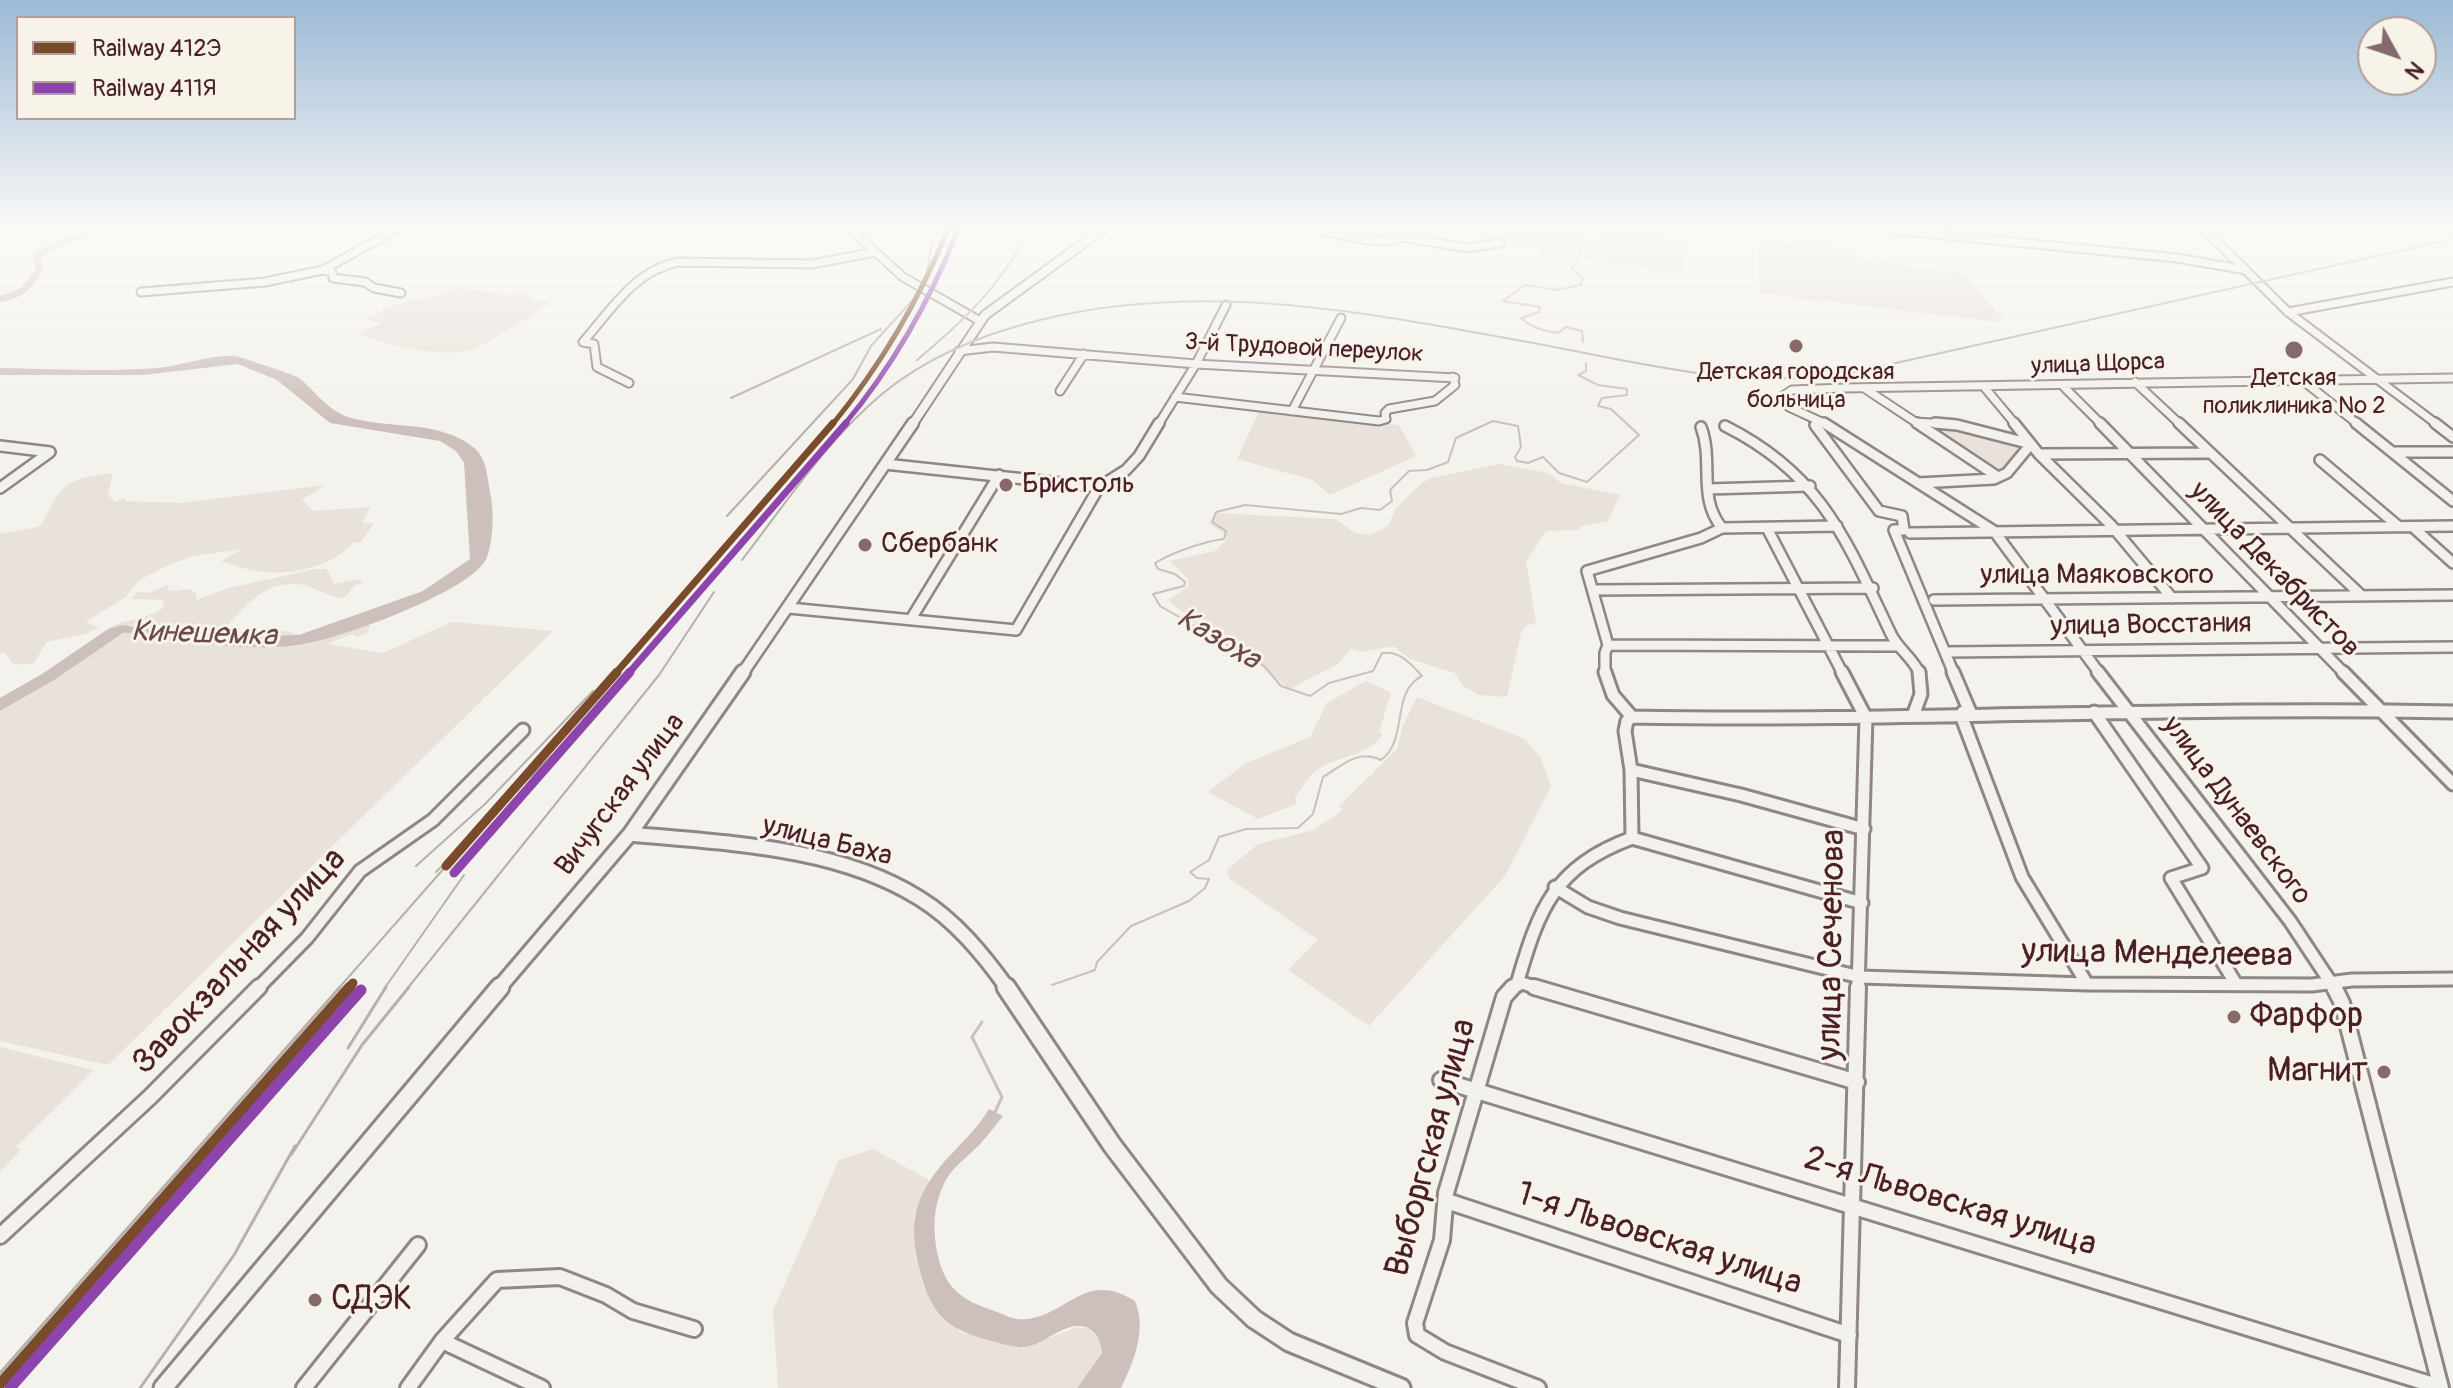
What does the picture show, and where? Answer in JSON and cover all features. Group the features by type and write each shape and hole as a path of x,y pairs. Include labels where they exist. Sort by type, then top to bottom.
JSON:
{"main road":[{"name":"Вичугская улица","path":"163,1388 630,834 789,608 980,321 1011,294"},
{"name":"улица Баха","path":"630,834 780,853 880,878 933,907 994,971 1084,1106 1202,1270 1228,1298 1276,1334 1336,1363 1401,1388"}],"street":[{"path":"625,294 583,342 594,344 597,367 629,383"},
{"path":"932,294 980,321"},
{"path":"2270,294 2288,312 2453,437"},
{"path":"2288,312 2388,294"},
{"path":"789,608 1016,630 1099,487 1133,464 1196,364 1226,305"},
{"path":"1175,397 1292,411 1341,318"},
{"name":"3-й Трудовой переулок","path":"959,351 993,347 1196,364 1454,378 1455,385 1449,394 1432,402 1389,409 1384,420 1292,411"},
{"path":"1060,391 1084,354"},
{"path":"2302,380 2453,501"},
{"name":"улица Щорса","path":"1785,404 1781,396 1792,390 2064,387 2076,382 2451,380"},
{"path":"2135,382 2362,596"},
{"name":"улица Декабристов","path":"2064,387 2453,784"},
{"path":"1864,388 1998,477"},
{"path":"1985,388 2039,454 2114,529 2172,598"},
{"name":"улица Дунаевского","path":"1785,404 1816,418 1994,531 2290,921 2332,982 2342,1003 2440,1387"},
{"path":"1914,422 1957,425 2031,444"},
{"path":"1815,425 1879,511 1902,516 1904,530 1894,530 1970,712 1925,710"},
{"path":"1725,426 1794,471 1822,499 1859,558 1898,646 1913,661 1923,686 1913,716"},
{"path":"1701,427 1705,437 1710,511 1722,528"},
{"path":"1918,483 1998,477 2010,471 2031,444"},
{"path":"0,446 50,452 0,488"},
{"path":"2392,452 2453,452"},
{"path":"2039,454 2208,453"},
{"path":"2320,460 2398,526"},
{"path":"885,464 1099,487"},
{"path":"911,619 999,475"},
{"path":"1708,489 1810,486"},
{"path":"1837,526 1722,528 1710,537 1587,571 1608,645 1603,653 1604,671 1621,708 1632,717 1725,720 2094,712 2381,709 2453,712"},
{"path":"1910,533 2453,526"},
{"name":"улица Сеченова","path":"1767,528 1866,718 1847,1388"},
{"path":"2415,529 2453,563"},
{"path":"1593,590 1873,588"},
{"name":"улица Маяковского","path":"1934,600 2453,595"},
{"path":"1608,645 1898,646"},
{"name":"улица Восстания","path":"1945,652 2453,647"},
{"path":"2094,712 2202,868 2171,878 2236,984"},
{"path":"1961,715 2022,877 2087,984"},
{"path":"1632,717 1627,721 1625,731 1631,770 1632,838 1862,903"},
{"name":"Завокзальная улица","path":"0,1236 150,1097 307,938 360,871 433,820 523,730"},
{"path":"1631,770 1741,795 1864,829"},
{"name":"Выборгская улица","path":"1538,1388 1445,1352 1417,1335 1415,1323 1450,1202 1446,1193 1504,997 1519,984 1527,949 1555,887 1565,874 1585,857 1632,838"},
{"name":"улица Менделеева","path":"1555,887 1588,907 1620,918 1860,977 2087,984 2453,979"},
{"path":"1519,984 1857,1082"},
{"name":"2-я Львовская улица","path":"1441,1080 1853,1204 2440,1387"},
{"name":"1-я Львовская улица","path":"1450,1202 1849,1335"},
{"path":"304,1388 418,1245"},
{"path":"408,1388 442,1341 497,1280 560,1277 606,1295 633,1311 694,1329"},
{"path":"442,1341 542,1388"}],"shaded area":[{"path":"527,294 532,301 553,301 495,338 461,352 410,348 359,334 381,323 365,319 385,310 382,309 436,295"},
{"path":"1766,294 1982,294 2003,319 1997,322"},
{"path":"236,356 299,378 343,415 430,429 460,438 473,447 484,463 492,504 492,535 487,557 477,570 435,597 351,631 310,643 238,647 123,633 54,680 0,711 0,698 108,629 122,625 201,637 299,635 423,591 470,559 464,463 456,451 440,441 330,423 277,380 238,364 143,375 0,375 0,368 137,369"},
{"path":"1260,409 1399,425 1416,456 1330,495 1313,480 1237,459"},
{"path":"1923,425 1957,427 2023,446 1999,472"},
{"path":"1499,464 1548,473 1561,483 1620,495 1608,521 1582,526 1579,530 1546,531 1526,561 1536,623 1525,626 1521,633 1507,697 1479,695 1462,685 1455,673 1410,659 1393,646 1362,652 1351,649 1338,664 1289,689 1251,657 1183,616 1185,614 1168,600 1188,587 1188,579 1170,561 1215,551 1226,541 1226,535 1210,524 1215,513 1335,519 1355,533 1370,535 1388,526 1397,507 1431,478"},
{"path":"113,473 108,495 115,502 124,498 126,501 181,503 325,485 302,500 313,511 370,507 362,523 374,523 361,542 353,543 325,563 300,570 276,573 221,561 242,549 193,556 168,565 138,581 126,597 85,622 99,627 86,634 46,642 34,663 14,665 4,652 0,653 0,534 38,527 55,499 68,485"},
{"path":"327,569 334,584 359,579 363,583 355,585 345,597 340,598 304,585 271,588 253,600 229,624 231,632 285,631 299,635 201,637 137,625 108,629 151,615 164,606 163,600 131,599 139,591 148,593 168,585 169,591 190,589 196,593 196,600 229,588"},
{"path":"371,622 367,634 356,637 352,634 327,644 383,653 452,622 553,631 108,1065 0,1041 0,711 124,633 220,645 284,647 320,641"},
{"path":"1366,681 1391,693 1379,732 1382,735 1362,751 1315,771 1295,797 1297,804 1258,819 1208,792 1246,763 1310,737 1327,703"},
{"path":"1417,697 1525,739 1540,757 1551,786 1505,876 1369,1026 1288,970 1318,940 1229,878 1227,870 1258,844 1314,830 1343,810 1339,806 1397,749 1403,725"},
{"path":"0,1047 94,1070 16,1147 21,1150 0,1172"},
{"path":"989,1109 1003,1116 949,1175 938,1201 935,1238 943,1272 954,1290 962,1296 1012,1318 1042,1316 1078,1296 1103,1290 1135,1301 1139,1334 1121,1388 1077,1388 1102,1353 1097,1336 1088,1328 1072,1327 1033,1345 1010,1346 957,1328 940,1314 927,1293 915,1247 914,1226 918,1205 937,1171"},
{"path":"873,1149 929,1180 914,1216 915,1253 924,1286 960,1332 1023,1347 1078,1327 1088,1329 1101,1343 1102,1353 1077,1388 778,1388 773,1311 839,1160"}],"waterway":[{"name":"Кинешемка","path":"0,299 18,294"},
{"name":"Казоха","path":"1513,294 1503,301 1540,307 1539,312 1521,318 1534,327 1558,333 1566,327 1582,331 1583,342"},
{"name":"Казоха","path":"1052,985 1095,970 1097,962 1131,926 1189,901 1205,888 1209,879 1197,878 1190,872 1209,860 1219,837 1246,829 1298,828 1313,814 1323,777 1358,757 1381,760 1395,741 1406,693 1412,683 1422,676 1400,656 1382,653 1373,671 1329,683 1310,696 1281,686 1264,666 1160,606 1153,594 1184,586 1185,582 1175,574 1158,569 1155,563 1188,548 1224,539 1226,531 1212,522 1216,512 1245,505 1341,514 1361,508 1380,510 1392,501 1390,490 1409,471 1427,470 1448,462 1456,438 1493,421 1518,426 1521,447 1515,457 1517,461 1528,463 1543,457 1559,473 1587,482 1639,435 1611,409 1598,406 1602,398 1627,395 1627,389 1598,385 1578,375 1586,371 1586,363"},
{"name":"Казоха","path":"982,1022 972,1037 1002,1097 995,1112"}],"railway":[{"path":"727,516 853,379 871,346 918,294"},
{"path":"917,360 987,294"},
{"path":"742,560 825,452 862,412 900,380 957,348 998,332 1040,320 1104,308 1167,302 1295,306 1422,323 1694,372 1802,378 1842,375 2207,294"},
{"path":"731,398 881,329"},
{"path":"407,989 659,675 714,592"},
{"path":"416,866 485,804 593,691"},
{"path":"485,821 606,703"},
{"path":"436,872 473,835"},
{"path":"338,989 446,866"},
{"path":"384,989 464,875"},
{"path":"0,1373 340,987"},
{"path":"348,1048 386,987"},
{"path":"291,1155 362,1045 409,987"},
{"path":"140,1388 234,1255 295,1146"}],"rail line":[{"name":"412Э","path":"446,866 814,447 877,366 919,294"},
{"name":"411Я","path":"454,873 855,413 913,327 930,294"},
{"name":"412Э","path":"0,1384 353,983"},
{"name":"411Я","path":"10,1388 361,990"}],"place":[{"name":"Детская городская больница","path":"1796,346"},
{"name":"Детская поликлиника № 2","path":"2294,350"},
{"name":"Бристоль","path":"1006,485"},
{"name":"Сбербанк","path":"865,545"},
{"name":"Фарфор","path":"2234,1017"},
{"name":"Магнит","path":"2384,1072"},
{"name":"СДЭК","path":"315,1300"}]}
